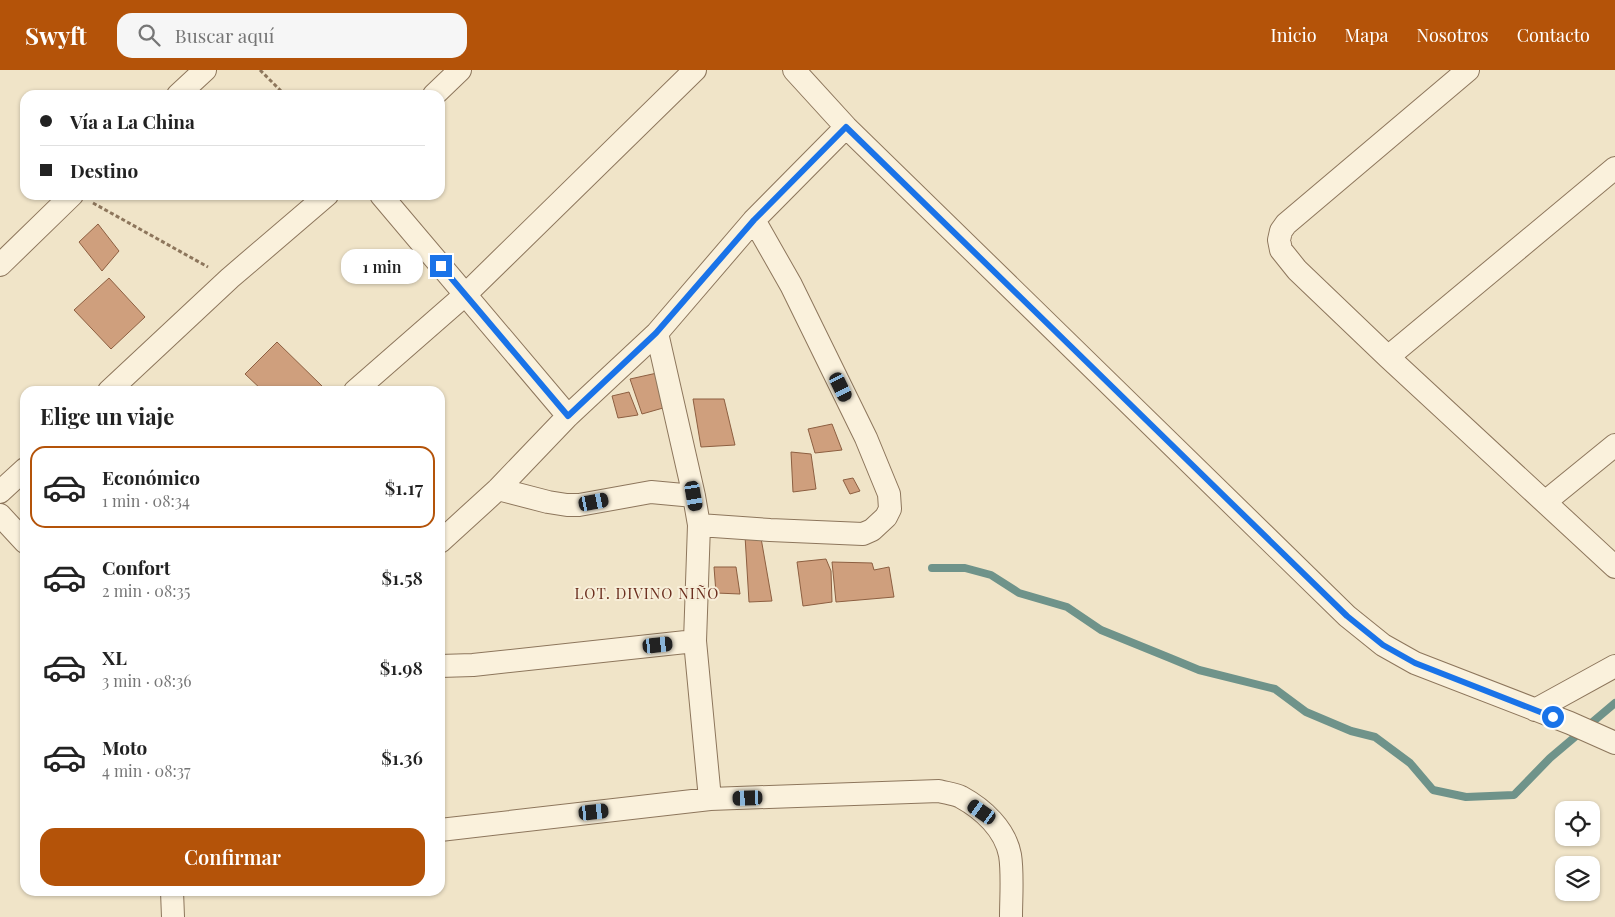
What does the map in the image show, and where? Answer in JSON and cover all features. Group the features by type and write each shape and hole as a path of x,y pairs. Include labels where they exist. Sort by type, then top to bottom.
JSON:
{"street":[{"path":"183,90 205,70"},
{"path":"439,90 460,70"},
{"path":"361,386 466,294 695,70"},
{"path":"794,70 846,127 1347,616 1383,645 1415,663 1607,739"},
{"path":"1468,70 1286,224 1281,231 1279,240 1281,250 1287,260 1388,358 1615,567"},
{"path":"445,537 498,489 568,416 656,333 754,220 846,127"},
{"path":"1388,358 1615,168"},
{"path":"0,265 78,200"},
{"path":"114,386 230,278 320,200"},
{"path":"385,200 568,416"},
{"path":"699,525 863,534 879,525 890,509 888,494 866,438 791,286 754,220"},
{"path":"656,333 699,525 695,641 710,799"},
{"path":"1545,502 1615,445"},
{"path":"0,492 20,474"},
{"path":"498,489 548,502 579,505 651,492 694,496"},
{"path":"0,515 20,537"},
{"path":"445,666 473,665 695,641"},
{"path":"1535,710 1615,666"},
{"path":"445,829 710,799 939,791 960,796 997,826 1006,842 1010,856 1011,917"},
{"path":"172,896 173,917"}],"path":[{"path":"260,70 280,90"},
{"path":"84,200 230,278"}],"building":[{"path":"98,224 119,251 102,271 79,242"},
{"path":"109,278 145,317 111,349 74,310"},
{"path":"277,342 322,386 258,386 245,374"},
{"path":"657,373 663,408 642,414 630,379"},
{"path":"629,392 638,415 618,418 612,396"},
{"path":"693,399 724,399 735,445 701,447"},
{"path":"832,424 842,450 815,453 808,429"},
{"path":"791,452 811,454 816,489 793,492"},
{"path":"853,478 860,491 850,494 843,480"},
{"path":"745,536 761,538 772,601 749,602"},
{"path":"826,559 831,571 832,602 803,606 797,562"},
{"path":"832,562 872,563 874,570 889,567 894,597 836,602"},
{"path":"714,567 736,567 740,594 716,593"}],"waterway":[{"path":"932,568 965,568 991,575 1019,593 1067,607 1101,630 1199,670 1275,689 1306,712 1351,731 1375,737 1410,763 1433,790 1466,797 1514,795 1550,758 1615,703"}],"district":[{"name":"LOT. DIVINO NIÑO","path":"647,593"}],"route":[{"path":"441,266 568,416 656,333 754,220 846,127 1347,616 1383,645 1415,663 1553,717"}]}
